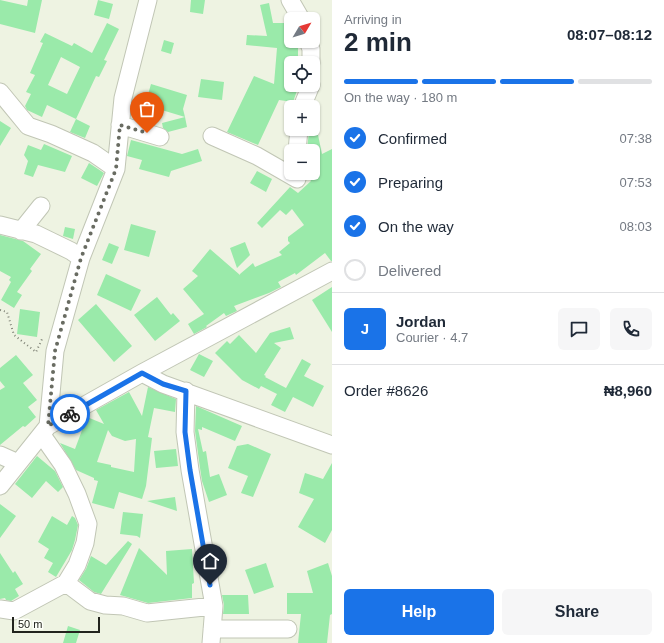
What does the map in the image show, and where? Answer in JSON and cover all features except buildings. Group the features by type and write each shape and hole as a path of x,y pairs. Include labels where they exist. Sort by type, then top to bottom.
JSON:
{"street":[{"path":"0,609 14,611 66,583 77,566 85,543 88,524 78,494 45,430 55,351 81,258 116,169 123,98 148,0"},
{"path":"290,0 297,12"},
{"path":"0,92 28,126 51,134 93,153 116,169"},
{"path":"120,125 160,137"},
{"path":"212,136 257,156 284,171"},
{"path":"21,231 41,206"},
{"path":"0,225 36,234 81,258"},
{"path":"0,486 45,430 142,373 332,271"},
{"path":"142,373 163,384 186,391 332,445"},
{"path":"186,391 185,432 190,470 214,606 212,636 288,629"},
{"path":"0,455 18,463"},
{"path":"66,583 90,600 105,605 123,606 147,613 214,606"}],"path":[{"path":"0,310 7,312 14,335 36,352 44,337 55,351"}],"way so far":[{"path":"70,414 48,426 55,351 81,258 116,169 120,125 147,133"}],"route":[{"path":"70,414 142,373 163,384 186,391 185,432 210,585"}]}
